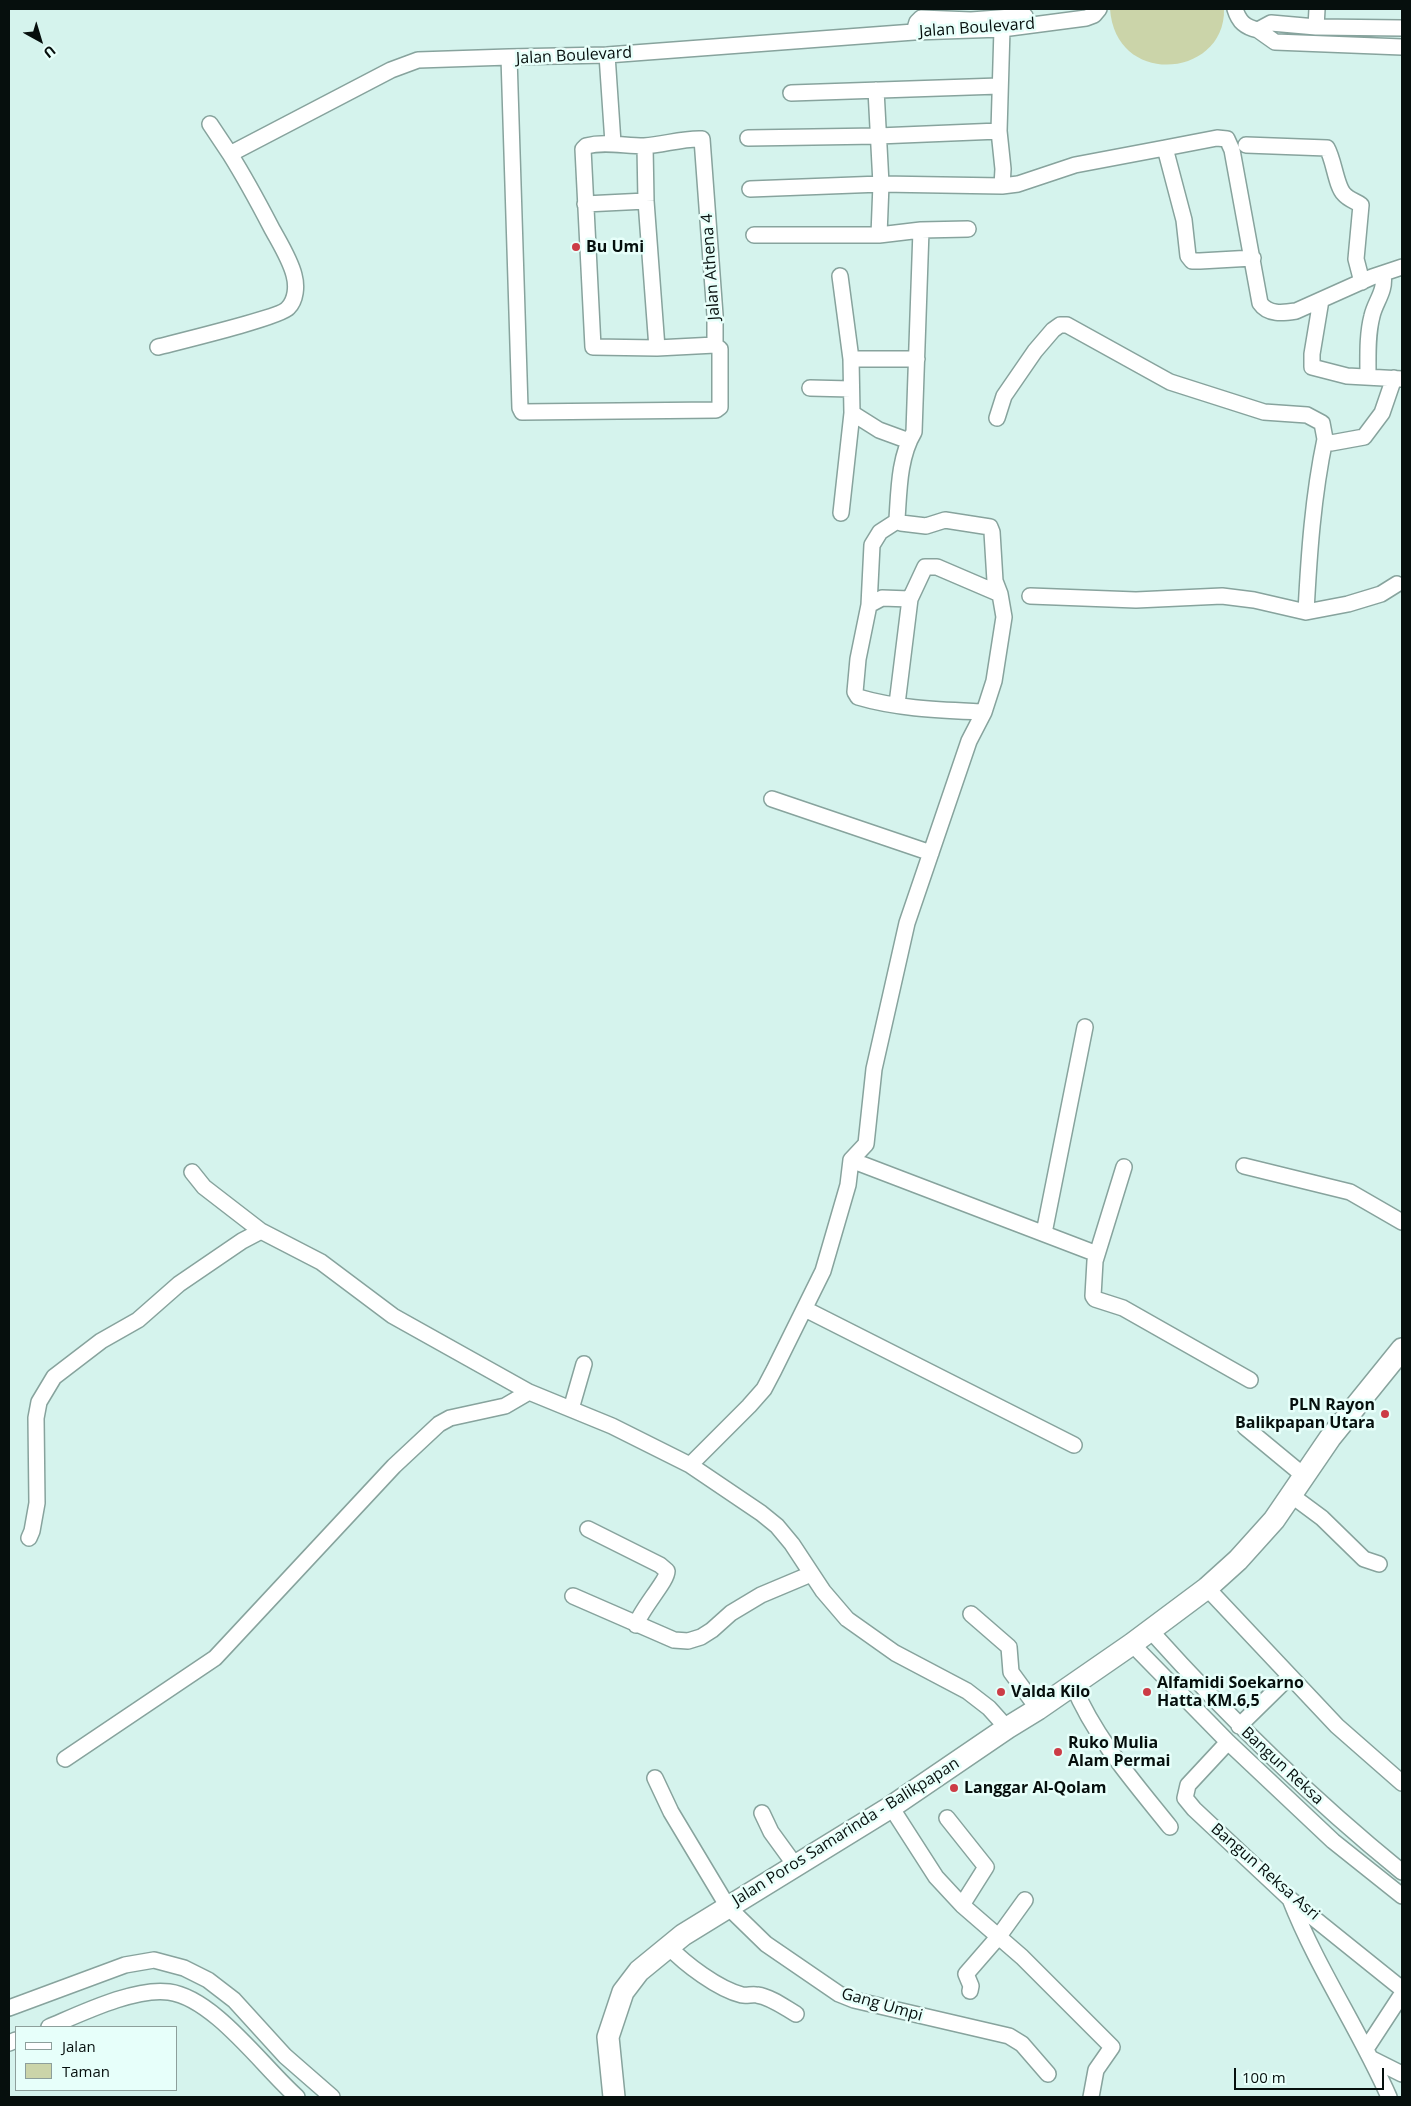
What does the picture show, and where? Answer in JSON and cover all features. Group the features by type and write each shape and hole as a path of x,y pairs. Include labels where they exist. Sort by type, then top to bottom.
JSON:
{"highway":[{"name":"Jalan Poros Samarinda - Balikpapan","path":"614,2097 608,2036 612,2019 630,1981 668,1946 795,1865 891,1808 1132,1644 1207,1588 1251,1546 1402,1349"}],"street":[{"path":"914,32 917,22 921,18 987,13 1069,13 1078,9"},
{"name":"Jalan Boulevard","path":"720,407 716,410 525,414 520,408 509,57 606,55 914,32 1002,30 1086,18 1094,15 1098,9"},
{"path":"1235,9 1238,19 1247,27 1402,28"},
{"path":"1316,27 1317,9"},
{"path":"1264,26 1275,42 1402,46"},
{"path":"1002,30 999,86 999,131 1003,169 1002,186"},
{"path":"606,55 613,143"},
{"path":"230,154 391,70 418,60 509,57"},
{"path":"791,93 999,86"},
{"path":"876,90 881,184 879,235"},
{"path":"158,347 267,318 288,309 293,299 295,283 275,233 230,154 210,124"},
{"path":"748,138 878,136 999,131"},
{"name":"Jalan Athena 4","path":"645,146 687,138 702,139 715,314 715,344 720,349 720,407"},
{"path":"750,189 881,184 1002,186 1018,184 1075,165 1222,138 1227,139 1232,150 1260,303 1266,310 1283,313 1296,311 1372,278 1402,268"},
{"path":"657,348 646,201 645,146 613,143 588,146 583,149 592,345 595,348 657,348 715,344"},
{"path":"1246,146 1327,148 1336,170 1341,190 1350,199 1361,205 1356,259 1372,278 1380,297 1374,307 1371,318 1368,376"},
{"path":"1164,148 1184,220 1188,256 1192,261 1253,258"},
{"path":"585,204 646,201"},
{"path":"754,235 879,235 921,230 968,229"},
{"path":"897,521 899,487 908,441 914,432 921,230"},
{"path":"840,276 850,359 852,413 841,513"},
{"path":"1321,300 1312,354 1312,367 1346,376 1398,378 1382,413 1364,437 1332,443 1325,439"},
{"path":"997,418 1004,396 1035,351 1053,330 1060,325 1068,325 1170,382 1264,412 1307,415 1322,423 1325,439 1317,475 1309,547 1306,612"},
{"path":"850,359 917,359"},
{"path":"810,388 851,389"},
{"path":"852,413 879,430 908,441"},
{"path":"690,1465 764,1389 823,1271 848,1185 851,1160 866,1144 874,1070 907,922 969,741 984,712 994,681 1004,617 1000,594 994,581 992,532 990,527 945,520 926,526 897,521 880,532 872,545 869,605 858,659 855,692 858,697 872,701 941,710 984,712"},
{"path":"897,704 910,599 920,574 925,567 929,565 968,579 1000,594"},
{"path":"1030,596 1136,600 1222,596 1254,600 1306,612 1348,604 1381,594 1397,584"},
{"path":"869,605 882,598 910,599"},
{"path":"772,799 931,853"},
{"path":"1044,1233 1086,1027"},
{"path":"851,1160 1097,1254"},
{"path":"1244,1166 1350,1192 1402,1222"},
{"path":"1124,1167 1097,1254 1093,1296 1095,1299 1123,1308 1250,1380"},
{"path":"192,1172 204,1187 261,1231 321,1262 393,1316 529,1392 612,1426 690,1465 777,1526 835,1608 861,1630 895,1652 967,1691 989,1708 1007,1728"},
{"path":"29,1538 37,1503 36,1418 39,1402 54,1376 102,1341 138,1320 179,1284 242,1241 261,1231"},
{"path":"805,1309 1074,1445"},
{"path":"571,1409 584,1364"},
{"path":"65,1759 214,1658 394,1466 439,1424 450,1418 505,1406 529,1392"},
{"path":"1244,1427 1303,1476"},
{"path":"1291,1495 1322,1518 1364,1559 1379,1564"},
{"path":"588,1529 660,1565 667,1571 666,1578 642,1610 636,1625"},
{"path":"573,1596 674,1640 688,1641 712,1630 731,1613 761,1595 811,1574"},
{"path":"1207,1588 1337,1726 1402,1783"},
{"path":"971,1614 1009,1646 1011,1672 1038,1709"},
{"name":"Bangun Reksa","path":"1150,1630 1239,1726 1355,1834 1402,1872"},
{"path":"1132,1644 1228,1742 1342,1848 1402,1896"},
{"path":"1239,1726 1289,1677"},
{"path":"1073,1684 1082,1707 1106,1743 1170,1826"},
{"name":"Bangun Reksa Asri","path":"1228,1742 1188,1784 1185,1798 1290,1899 1402,1990"},
{"name":"Gang Umpi","path":"655,1778 671,1812 728,1907 766,1944 839,1994 916,2016 1016,2039 1048,2074"},
{"path":"891,1808 936,1877 962,1905 999,1936 1112,2047 1096,2070 1091,2097"},
{"path":"762,1813 771,1832 795,1865"},
{"path":"947,1818 986,1867 962,1905"},
{"path":"1342,1848 1355,1834"},
{"path":"1290,1899 1305,1936 1369,2054 1389,2097"},
{"path":"970,1991 971,1986 966,1974 999,1936 1025,1900"},
{"path":"668,1946 685,1963 698,1970 711,1981 742,1995 764,1997 796,2014"},
{"path":"9,2008 125,1965 154,1960 184,1968 208,1980 227,1994 285,2056 332,2097"},
{"path":"52,2026 135,1995 167,1991 183,1995 230,2028 297,2097"},
{"path":"1369,2054 1402,1994"},
{"path":"1369,2054 1402,2074"}],"green space":[{"path":"1110,9 1224,9 1220,32 1208,49 1190,60 1170,64 1149,62 1131,52 1117,35"}],"place":[{"name":"Bu Umi","path":"576,247"},
{"name":"PLN Rayon Balikpapan Utara","path":"1385,1414"},
{"name":"Valda Kilo","path":"1001,1692"},
{"name":"Alfamidi Soekarno Hatta KM.6,5","path":"1147,1692"},
{"name":"Ruko Mulia Alam Permai","path":"1058,1752"},
{"name":"Langgar Al-Qolam","path":"954,1788"}]}
